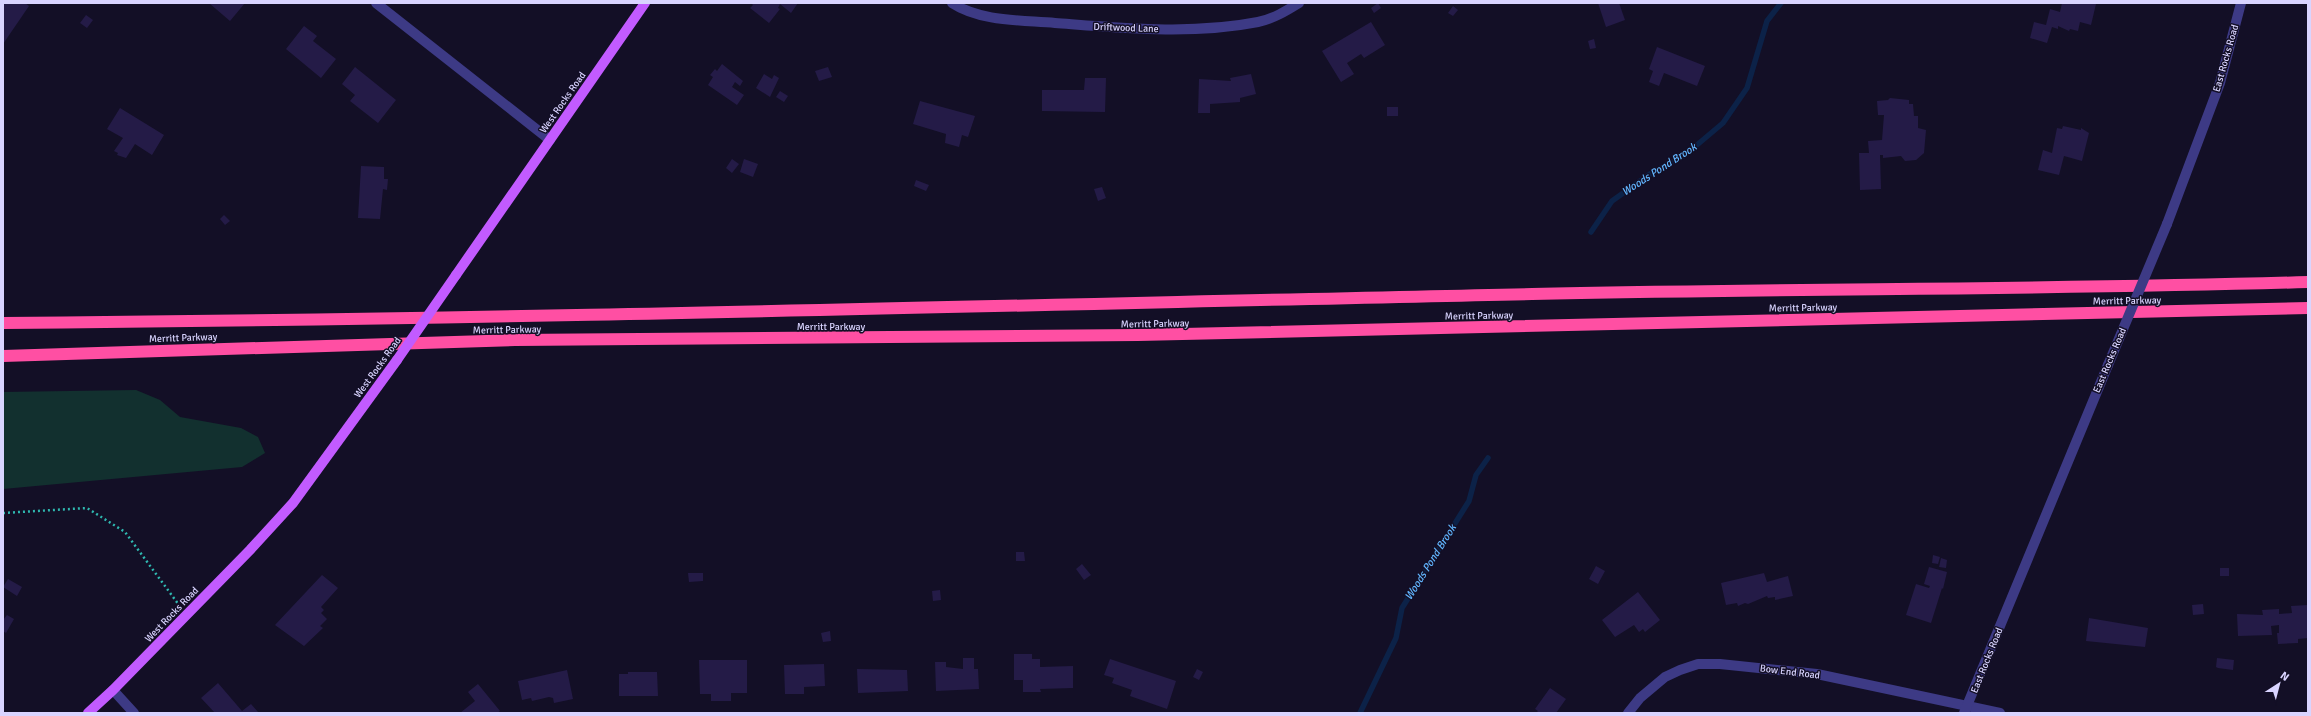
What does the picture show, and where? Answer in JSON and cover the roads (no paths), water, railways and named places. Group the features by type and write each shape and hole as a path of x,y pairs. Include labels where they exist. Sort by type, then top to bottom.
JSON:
{"highway":[{"name":"Merritt Parkway","path":"3,323 521,318 1539,294 2187,286 2308,282"},
{"name":"Merritt Parkway","path":"3,356 515,340 1138,335 2308,308"}],"main road":[{"name":"West Rocks Road","path":"88,713 113,690 186,616 250,550 292,503 398,360 645,3"}],"street":[{"path":"376,3 550,140"},
{"name":"Driftwood Lane","path":"952,3 999,19 1124,28 1232,26 1259,22 1278,16 1298,3"},
{"name":"East Rocks Road","path":"1966,710 2167,224 2220,83 2241,3"},
{"name":"Bow End Road","path":"1628,713 1640,698 1666,677 1680,670 1698,664 1720,664 1817,674 1966,710 2000,713"},
{"path":"113,690 134,713"}],"waterway":[{"name":"Woods Pond Brook","path":"1591,232 1612,201 1650,174 1685,155 1723,123 1747,88 1767,21 1781,3"},
{"name":"Woods Pond Brook","path":"1360,713 1396,638 1402,608 1469,501 1476,475 1488,458"}]}
